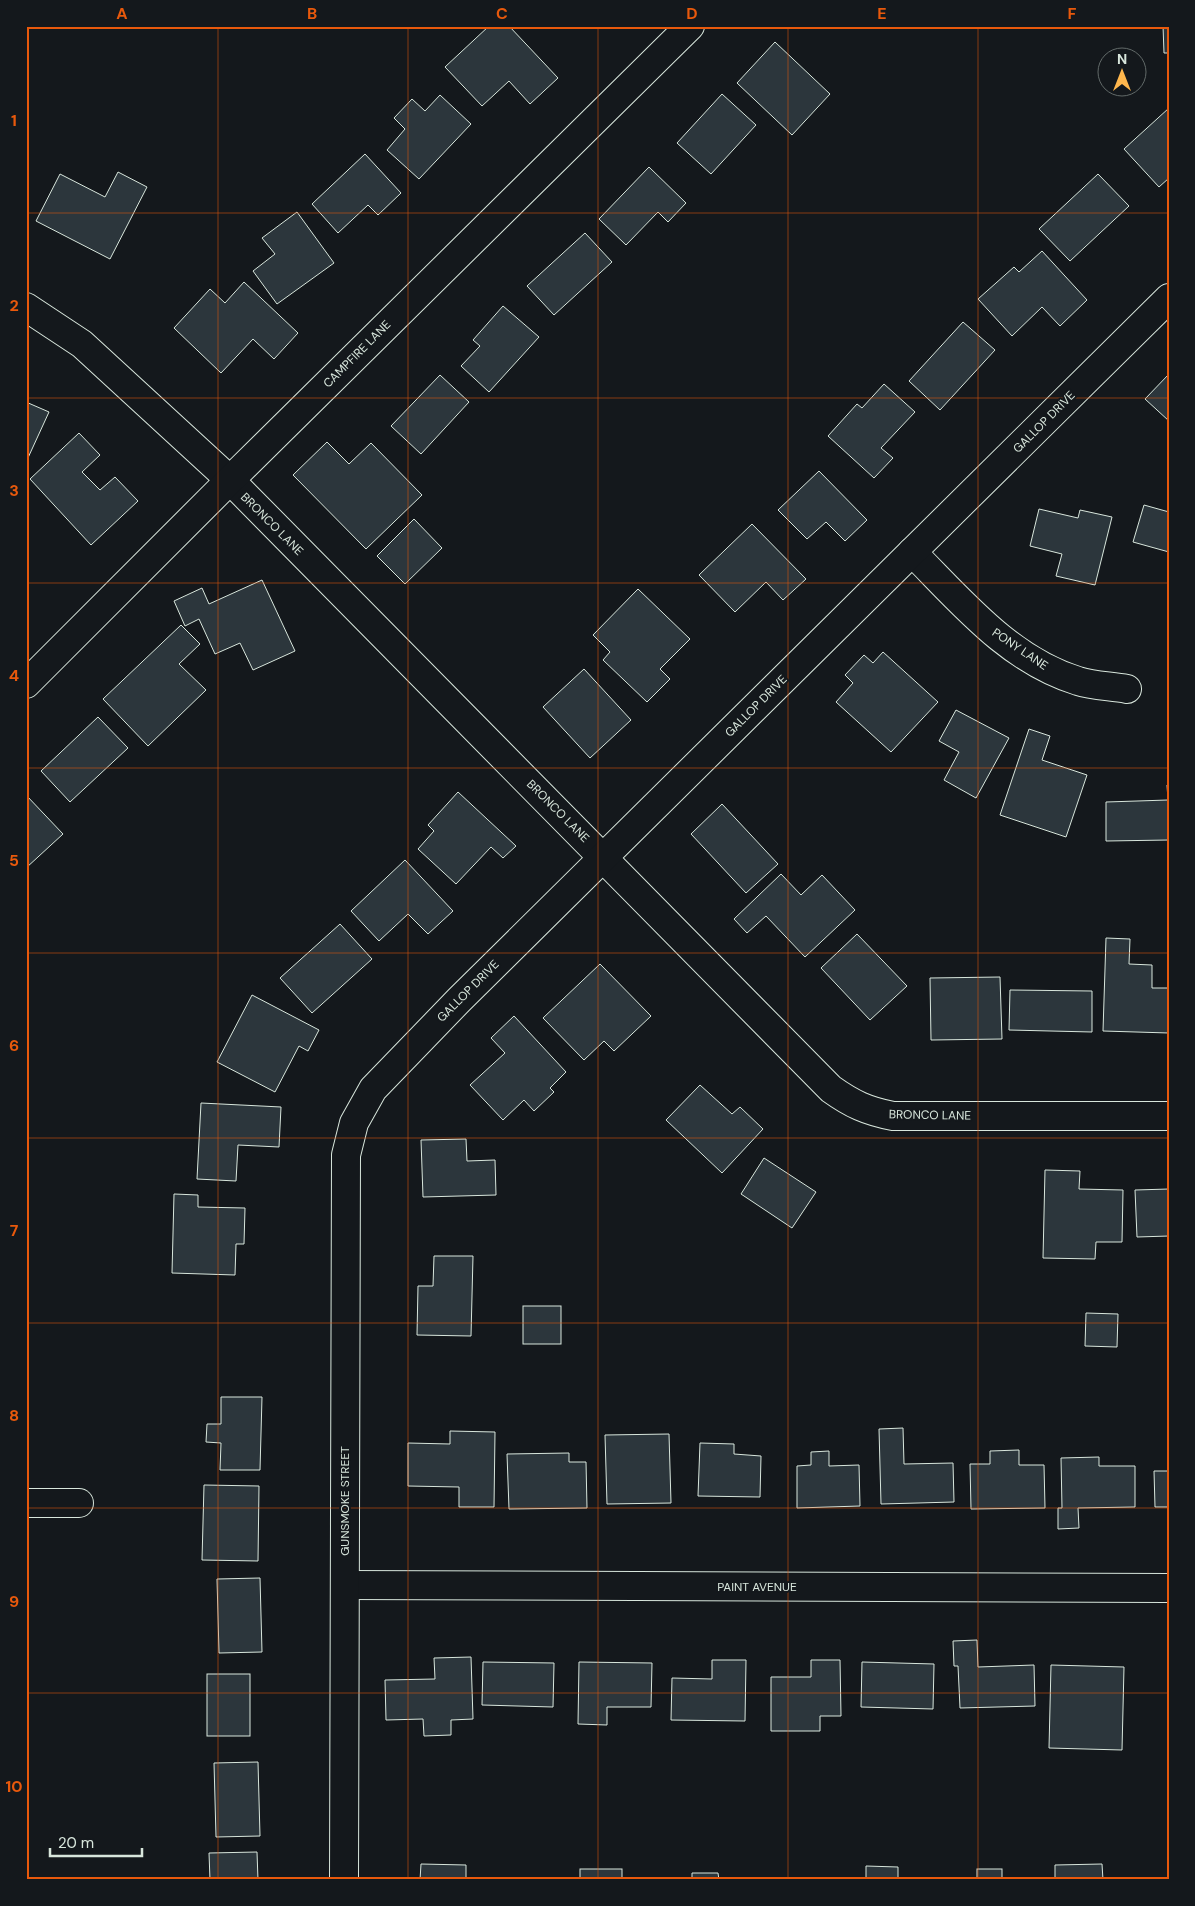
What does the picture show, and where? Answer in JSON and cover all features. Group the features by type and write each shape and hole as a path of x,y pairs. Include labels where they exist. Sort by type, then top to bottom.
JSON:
{"street":[{"name":"CAMPFIRE LANE","path":"26,684 690,26"},
{"name":"GALLOP DRIVE","path":"354,1123 372,1089 603,857 1169,298"},
{"name":"BRONCO LANE","path":"26,307 82,344 230,480 831,1089 849,1102 870,1111 893,1116 1169,1116"},
{"name":"PONY LANE","path":"912,552 983,624 1004,642 1027,657 1051,670 1078,681 1127,689"},
{"name":"GUNSMOKE STREET","path":"344,1880 346,1155 354,1123"},
{"path":"26,1503 79,1503"},
{"name":"PAINT AVENUE","path":"345,1585 1169,1588"}],"building":[{"path":"489,26 509,26 558,78 530,104 509,81 482,106 445,67"},
{"path":"1163,26 1169,26 1169,53 1164,53"},
{"path":"775,42 830,94 792,135 737,83"},
{"path":"722,94 756,125 711,174 677,143"},
{"path":"440,95 471,124 419,179 387,150 405,129 394,118 412,99 425,111"},
{"path":"1169,108 1169,178 1159,187 1124,149"},
{"path":"365,154 401,193 378,215 368,205 338,233 312,204"},
{"path":"649,167 686,203 668,222 658,212 626,245 599,219"},
{"path":"118,172 147,187 110,259 36,221 60,174 105,197"},
{"path":"1098,174 1129,206 1070,261 1039,229"},
{"path":"297,212 334,263 277,304 253,271 275,254 262,238"},
{"path":"585,233 612,262 554,315 527,286"},
{"path":"1042,251 1087,300 1060,326 1042,307 1012,336 978,299 1014,267 1019,272"},
{"path":"244,282 298,333 274,359 253,339 221,373 174,328 210,289 225,303"},
{"path":"503,306 539,337 489,392 461,366 480,346 473,340"},
{"path":"963,322 995,350 940,410 909,381"},
{"path":"1169,374 1169,421 1145,399"},
{"path":"440,375 469,402 421,454 391,426"},
{"path":"884,384 915,412 881,448 893,458 874,478 828,436 857,404 862,408"},
{"path":"26,402 49,412 27,460 26,460"},
{"path":"79,433 100,455 82,472 100,490 115,477 138,501 91,545 30,479"},
{"path":"327,442 349,464 371,443 422,495 366,549 293,475"},
{"path":"819,471 867,520 845,541 826,522 807,539 778,510"},
{"path":"1144,505 1169,512 1169,552 1133,542"},
{"path":"1039,509 1078,518 1080,510 1112,517 1095,585 1056,576 1062,554 1030,546"},
{"path":"414,519 442,548 405,584 377,556"},
{"path":"752,524 806,579 783,600 766,582 735,612 699,575"},
{"path":"262,580 295,651 253,670 240,643 215,654 199,619 185,626 174,601 202,588 209,604"},
{"path":"638,589 690,639 660,669 670,679 647,702 603,660 610,652 593,635"},
{"path":"181,625 200,644 179,664 206,690 148,746 103,699"},
{"path":"883,652 938,702 891,752 836,702 853,683 845,675 864,655 873,663"},
{"path":"584,669 631,720 590,758 543,707"},
{"path":"956,710 1009,738 976,798 944,780 959,752 939,741"},
{"path":"98,717 128,748 70,802 41,771"},
{"path":"1029,729 1050,736 1042,760 1087,775 1066,837 1000,815"},
{"path":"1167,785 1169,785 1169,840 1106,841 1106,802 1168,800"},
{"path":"458,792 516,846 503,858 491,847 456,884 418,849 434,831 428,825"},
{"path":"26,795 63,834 26,868"},
{"path":"722,804 778,864 746,893 691,834"},
{"path":"405,860 453,911 428,934 408,914 379,941 351,911"},
{"path":"781,874 801,895 822,875 855,910 805,957 766,916 747,933 734,919"},
{"path":"340,924 372,959 312,1013 280,978"},
{"path":"857,934 907,986 870,1020 821,968"},
{"path":"1106,938 1130,939 1129,964 1152,965 1152,988 1169,988 1169,1033 1103,1031"},
{"path":"600,964 651,1016 614,1051 604,1041 584,1060 543,1018"},
{"path":"1000,977 1002,1039 931,1040 930,978"},
{"path":"1010,990 1092,991 1092,1032 1009,1030"},
{"path":"252,995 319,1030 308,1051 299,1046 275,1092 217,1062"},
{"path":"514,1016 566,1072 550,1088 554,1092 534,1111 524,1100 503,1120 470,1085 505,1053 491,1038"},
{"path":"700,1085 732,1114 740,1107 763,1129 722,1173 666,1120"},
{"path":"201,1103 281,1107 279,1147 238,1145 236,1181 197,1179"},
{"path":"466,1139 467,1161 495,1160 496,1195 423,1197 421,1140"},
{"path":"764,1158 816,1192 792,1228 741,1194"},
{"path":"1045,1170 1080,1171 1079,1189 1123,1190 1122,1242 1096,1242 1095,1259 1043,1258"},
{"path":"1169,1189 1169,1236 1137,1237 1135,1190"},
{"path":"174,1194 198,1195 198,1207 245,1208 244,1244 236,1244 235,1275 172,1273"},
{"path":"434,1256 473,1256 471,1336 417,1335 418,1286 433,1286"},
{"path":"523,1306 561,1306 561,1344 523,1344"},
{"path":"1086,1313 1118,1314 1117,1347 1085,1346"},
{"path":"221,1397 262,1397 260,1470 220,1470 221,1443 206,1442 207,1424 221,1424"},
{"path":"903,1428 904,1464 953,1463 954,1502 881,1504 879,1429"},
{"path":"450,1431 495,1432 494,1507 459,1507 459,1487 408,1486 408,1443 450,1444"},
{"path":"669,1434 671,1503 607,1504 605,1435"},
{"path":"700,1443 734,1444 734,1454 761,1456 760,1497 698,1496"},
{"path":"1019,1450 1019,1465 1044,1465 1045,1508 971,1509 970,1464 990,1464 990,1451"},
{"path":"829,1451 829,1466 859,1465 860,1506 797,1508 797,1466 811,1465 811,1452"},
{"path":"569,1453 569,1462 586,1462 587,1508 509,1509 507,1454"},
{"path":"1099,1457 1099,1466 1135,1466 1135,1507 1078,1508 1079,1528 1058,1529 1058,1508 1062,1508 1061,1458"},
{"path":"1154,1471 1169,1471 1169,1507 1155,1507"},
{"path":"204,1485 259,1486 258,1561 202,1560"},
{"path":"260,1578 262,1652 219,1653 217,1579"},
{"path":"977,1640 978,1667 1034,1665 1035,1706 960,1708 958,1666 954,1666 953,1641"},
{"path":"471,1657 473,1719 451,1720 451,1735 424,1736 423,1719 386,1720 385,1680 435,1679 434,1658"},
{"path":"712,1660 746,1660 745,1721 671,1720 672,1678 712,1679"},
{"path":"811,1660 840,1660 841,1716 820,1716 820,1731 771,1731 771,1677 811,1677"},
{"path":"483,1662 554,1663 553,1707 482,1705"},
{"path":"579,1662 652,1663 651,1707 607,1707 607,1725 578,1724"},
{"path":"862,1662 934,1664 933,1709 861,1707"},
{"path":"1051,1665 1124,1667 1122,1750 1049,1748"},
{"path":"207,1674 250,1674 250,1736 207,1736"},
{"path":"258,1762 260,1836 216,1837 214,1763"},
{"path":"257,1852 258,1880 210,1880 209,1853"},
{"path":"421,1864 466,1865 466,1880 420,1880"},
{"path":"1102,1864 1103,1880 1055,1880 1055,1865"},
{"path":"866,1866 898,1867 898,1880 866,1880"},
{"path":"580,1869 622,1869 622,1880 580,1880"},
{"path":"977,1869 1002,1869 1002,1880 977,1880"},
{"path":"692,1873 718,1873 719,1880 692,1880"}]}
